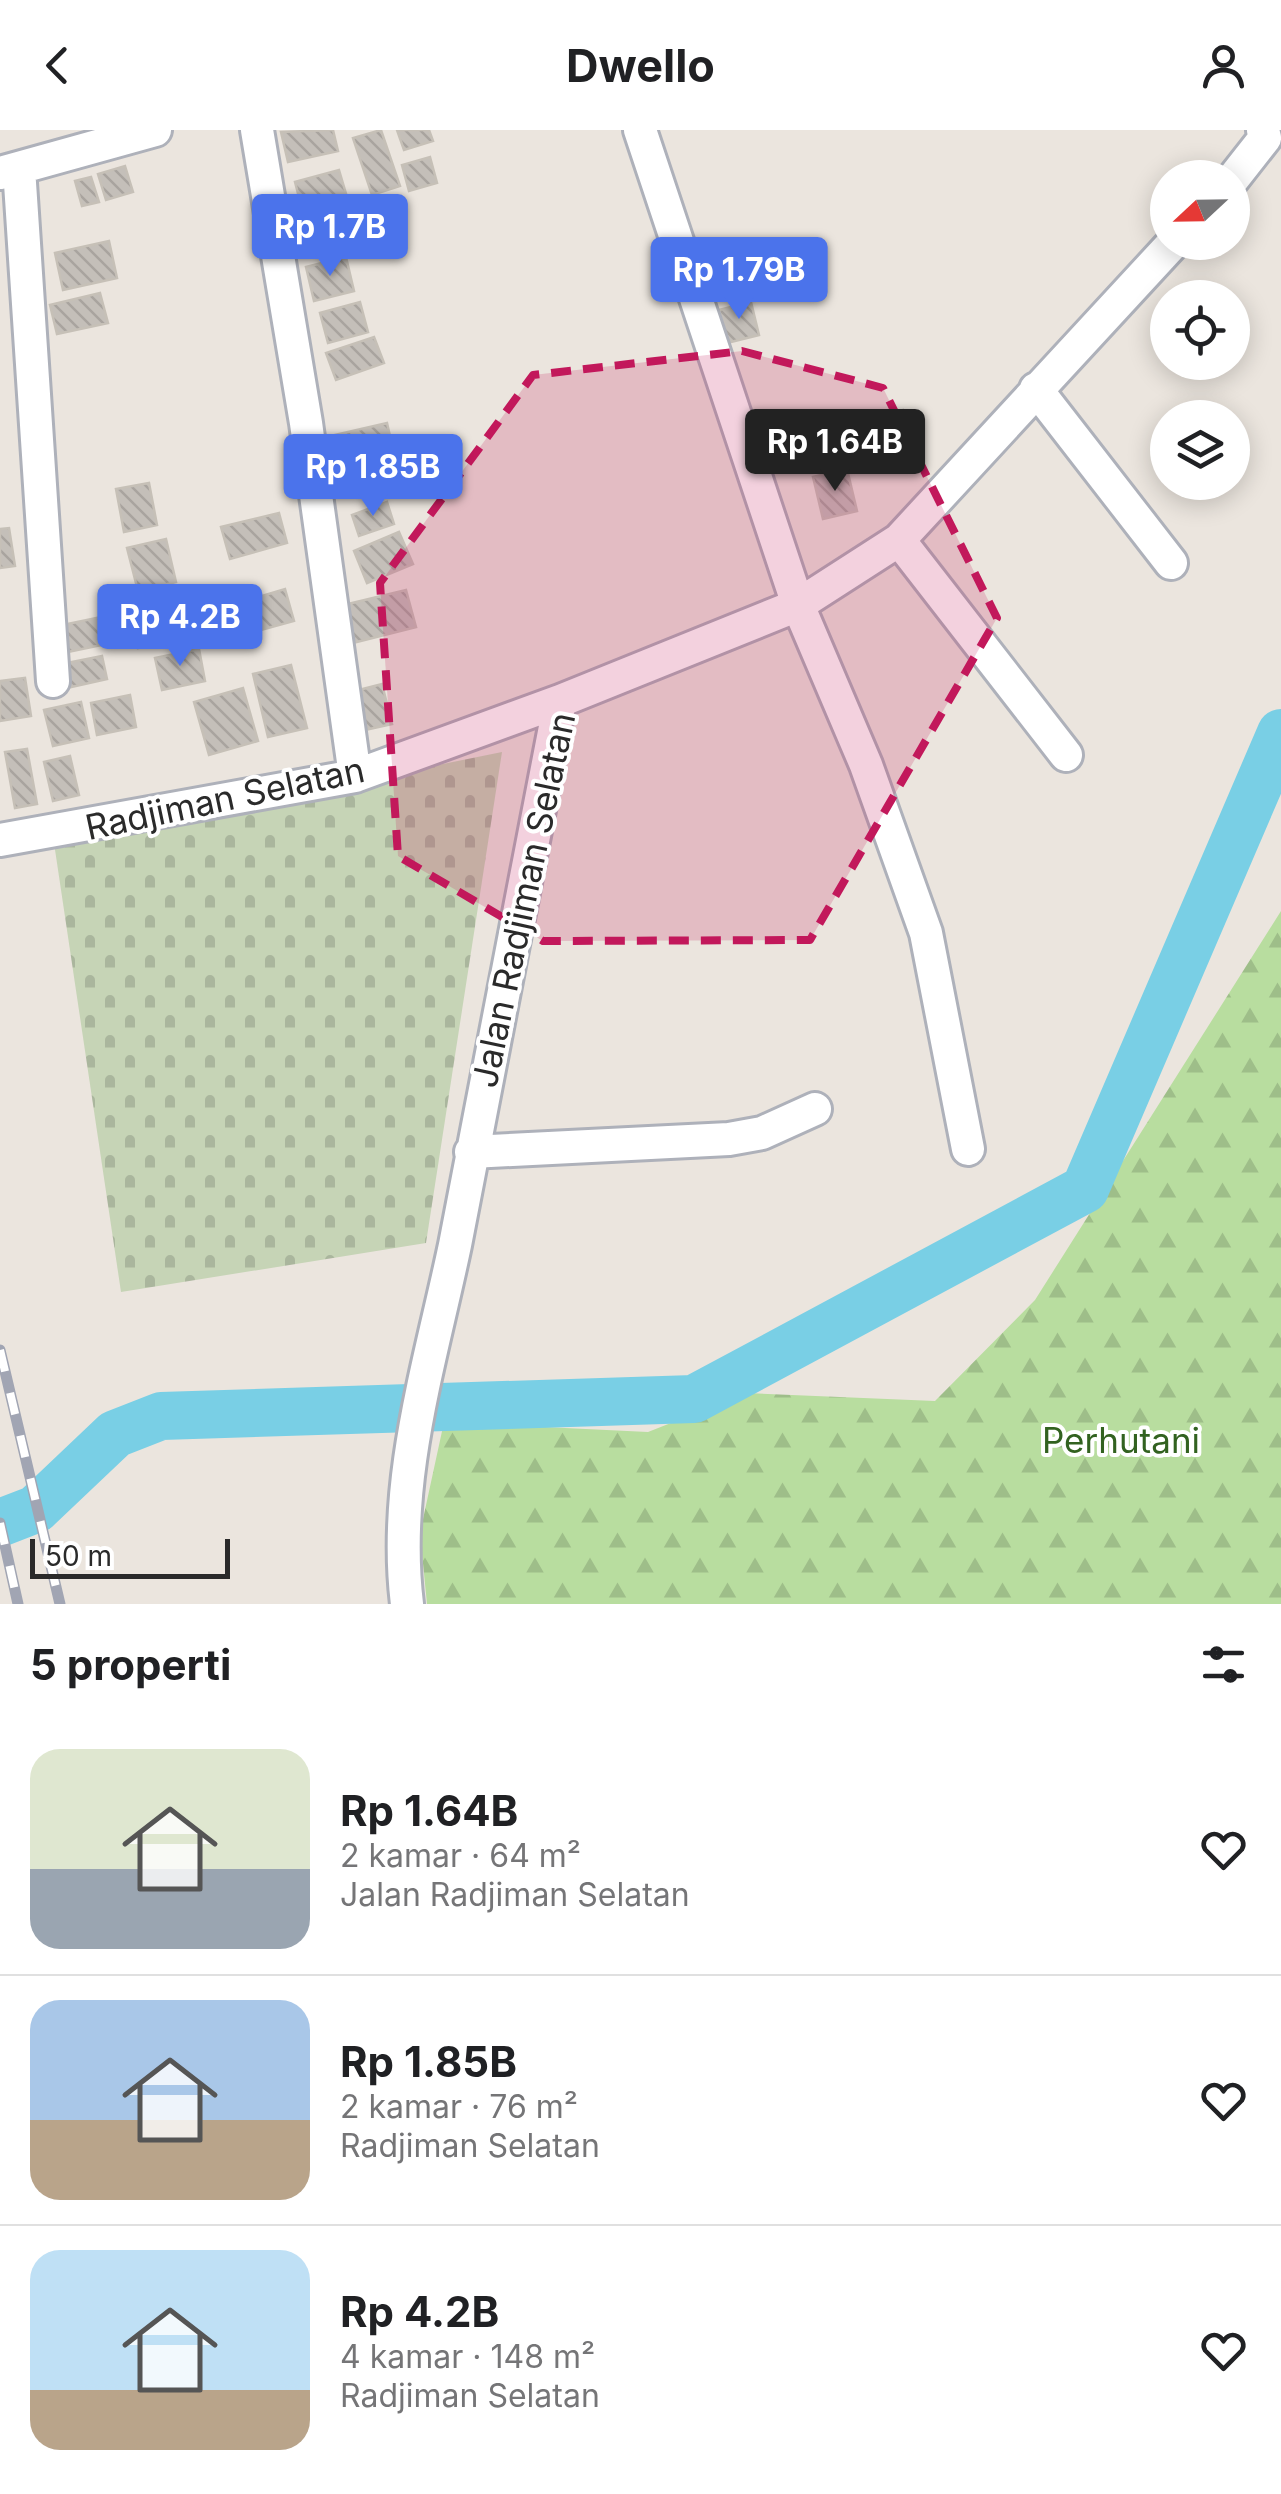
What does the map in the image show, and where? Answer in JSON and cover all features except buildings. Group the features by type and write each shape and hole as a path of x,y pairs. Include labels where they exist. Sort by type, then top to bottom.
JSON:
{"street":[{"path":"53,681 10,171 155,130"},
{"path":"257,130 306,423 354,776"},
{"path":"640,130 798,605 866,765 926,933 968,1150"},
{"path":"1248,160 1265,138 1263,130"},
{"name":"Jalan Radjiman Selatan","path":"407,1604 404,1504 417,1406 560,700 798,605 899,540 1157,260"},
{"path":"1036,390 1171,563"},
{"path":"899,540 1066,754"},
{"name":"Radjiman Selatan","path":"0,840 354,776 560,700"},
{"path":"471,1152 729,1139 762,1133 815,1109"}],"highlighted area":[{"path":"742,351 883,388 997,618 810,940 543,941 398,856 380,583 533,375"}],"green space":[{"path":"502,752 426,1243 121,1292 54,843"},
{"name":"Perhutani","path":"1281,911 1281,1604 427,1604 420,1533 444,1422 648,1432 747,1393 935,1401 1035,1300"}],"waterway":[{"path":"0,1523 36,1509 115,1434 161,1416 694,1399 1085,1189 1281,733"}],"railway":[{"path":"0,1350 60,1604"},
{"path":"0,1523 18,1604"}]}
